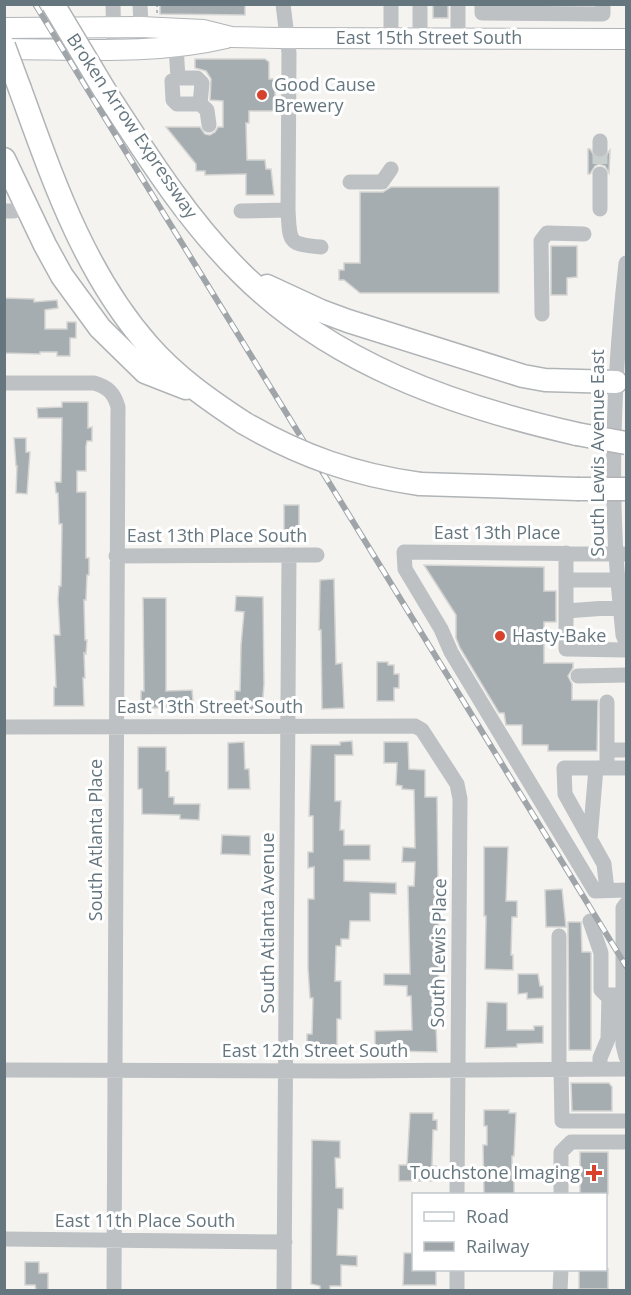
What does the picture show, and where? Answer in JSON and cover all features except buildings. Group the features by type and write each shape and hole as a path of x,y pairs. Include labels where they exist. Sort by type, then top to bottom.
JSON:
{"highway":[{"name":"Broken Arrow Expressway","path":"53,4 105,91 189,214 241,273 299,323 330,344 390,375 493,412 577,434 627,443"},
{"path":"4,47 72,225 104,285 149,346 201,394 276,442 324,462 380,478 420,484 627,489"},
{"path":"4,159 62,276 100,328 145,372 201,394"},
{"path":"241,273 321,311 523,376 545,380 621,383"}],"main road":[{"name":"East 15th Street South","path":"4,28 112,27 149,22 203,30 231,37 627,39"},
{"name":"East 15th Street South","path":"4,47 114,49 201,44 231,37"}],"street":[{"path":"113,4 114,49"},
{"path":"141,4 149,22"},
{"path":"283,4 289,60 289,235 300,245 321,247"},
{"path":"391,4 392,39"},
{"path":"420,4 420,39"},
{"path":"458,4 458,39"},
{"path":"482,4 482,13 509,9 569,9 603,14 603,4"},
{"path":"176,46 178,78"},
{"path":"200,104 202,83 197,78 178,78 172,81 173,100 177,104 200,104 207,110 209,125"},
{"path":"350,182 382,182 391,169"},
{"path":"600,174 600,209"},
{"path":"242,211 288,210"},
{"path":"542,314 541,241 547,233 584,234"},
{"name":"South Lewis Avenue East","path":"627,263 619,328 621,553 618,580 623,635 627,642"},
{"name":"South Atlanta Place","path":"4,383 94,383 110,391 118,407 114,1290"},
{"name":"East 13th Place","path":"607,890 595,891 480,701 405,569 404,552 621,553"},
{"path":"566,553 566,649 627,650"},
{"name":"South Atlanta Avenue","path":"284,1290 289,555"},
{"name":"East 13th Place South","path":"116,556 317,555"},
{"path":"566,580 618,580"},
{"path":"566,611 621,607"},
{"path":"578,676 627,675"},
{"path":"590,838 601,768 607,750 607,702"},
{"name":"East 13th Street South","path":"4,727 415,726"},
{"name":"South Lewis Place","path":"415,726 422,730 457,784 460,799 457,1193"},
{"path":"607,750 627,750"},
{"path":"627,768 564,768 565,794 604,864 607,890 627,890"},
{"path":"600,1069 600,1058 608,1039 616,995 623,908 627,904"},
{"path":"590,921 601,953 601,990 606,995 616,995"},
{"path":"559,936 562,1121 627,1121"},
{"path":"616,995 623,1045 627,1057"},
{"name":"East 12th Street South","path":"4,1070 627,1069"},
{"path":"561,1193 561,1152 571,1142 627,1142"},
{"name":"East 11th Place South","path":"4,1239 285,1242"},
{"path":"457,1271 457,1290"},
{"path":"561,1271 561,1290"}],"path":[{"path":"149,22 157,4"}],"tunnel":[{"path":"600,149 600,174"}],"railway":[{"path":"35,4 626,966"}],"place":[{"name":"Good Cause Brewery","path":"262,95"},
{"name":"Hasty-Bake","path":"500,636"},
{"name":"Touchstone Imaging","path":"594,1173"}]}
